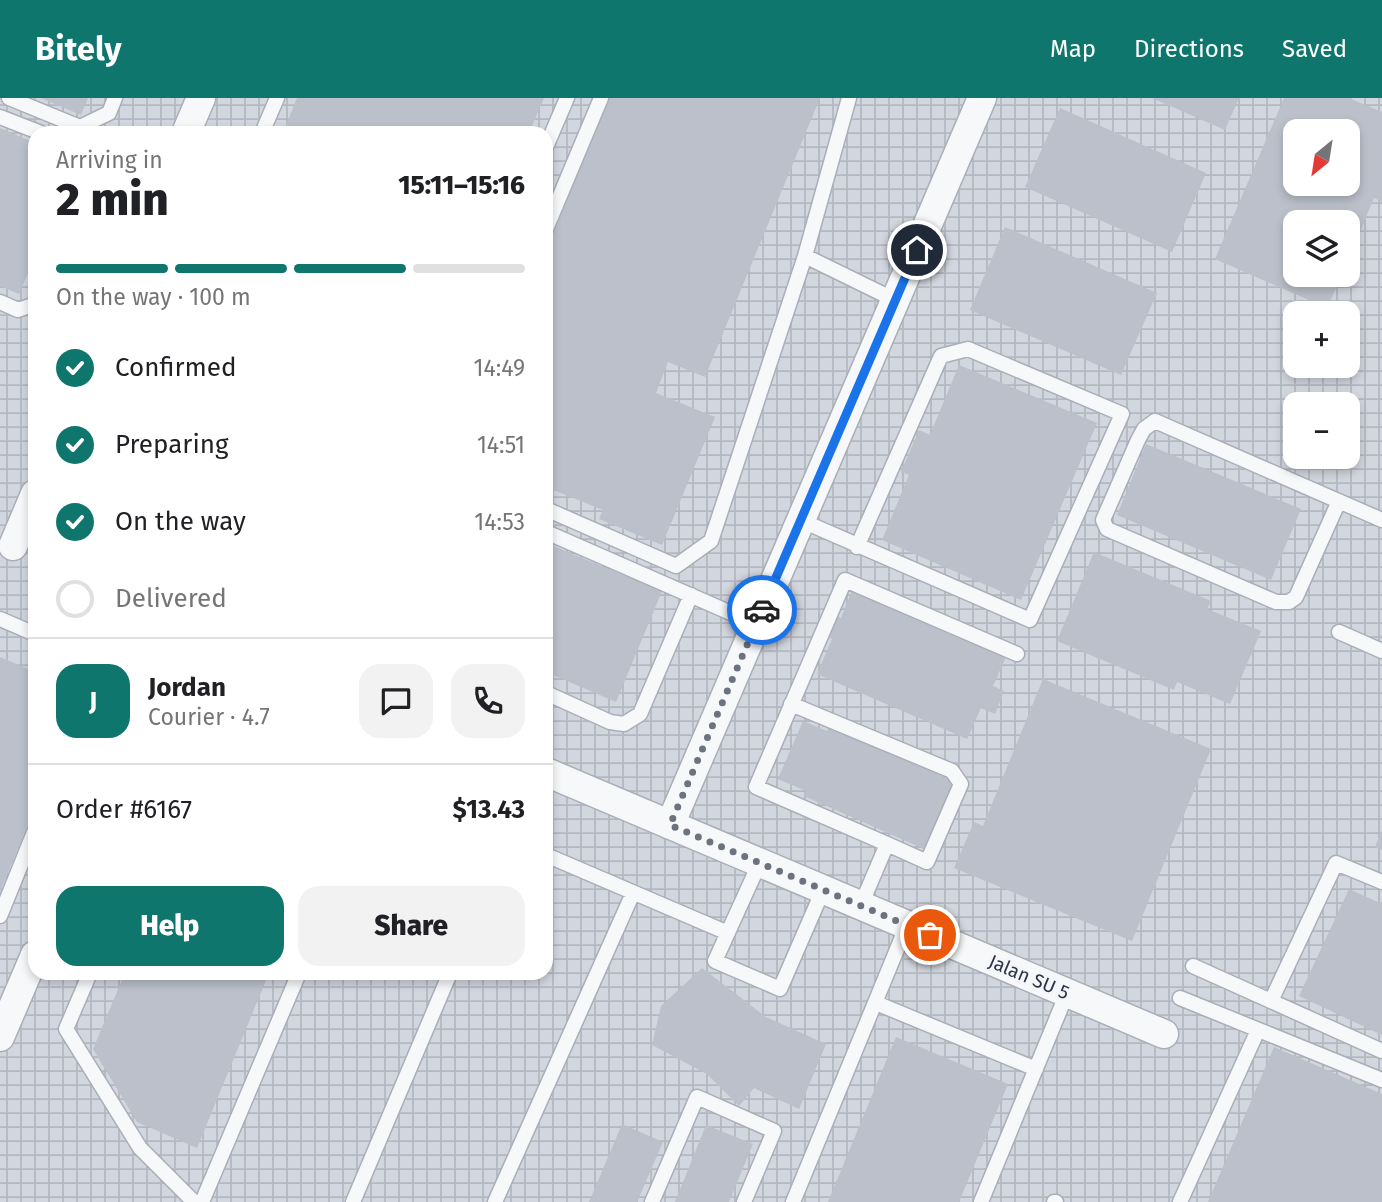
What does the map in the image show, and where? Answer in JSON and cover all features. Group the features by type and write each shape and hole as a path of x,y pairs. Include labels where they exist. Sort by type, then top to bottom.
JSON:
{"street":[{"path":"189,126 201,98"},
{"path":"670,825 982,98"},
{"path":"16,547 28,514"},
{"name":"Jalan SU 5","path":"553,775 1164,1034"},
{"path":"0,1038 28,972"}],"lane":[{"path":"9,98 77,126"},
{"path":"81,126 109,113 115,98"},
{"path":"265,126 277,98"},
{"path":"553,131 567,98"},
{"path":"553,212 601,98"},
{"path":"553,512 676,566 711,541 805,256 849,98"},
{"path":"0,117 28,128"},
{"path":"805,256 895,300"},
{"path":"0,302 19,310 28,307"},
{"path":"800,520 858,547 1030,620 1122,414 968,349 941,356 858,547"},
{"path":"1339,501 1296,597 1289,602 1276,602 1107,529 1103,520 1138,440 1144,429 1154,421 1339,501 1382,520"},
{"path":"553,535 756,624"},
{"path":"791,704 952,771 961,784 927,862 756,787 791,704 845,580 1017,654"},
{"path":"553,696 610,722 624,724 640,714 691,595"},
{"path":"0,619 28,631"},
{"path":"1339,632 1382,651"},
{"path":"861,905 887,844"},
{"path":"0,916 28,847"},
{"path":"553,858 727,933"},
{"path":"760,862 715,961 780,989 823,890"},
{"path":"1271,1001 1336,863 1382,882"},
{"path":"495,1202 633,892"},
{"path":"793,1202 907,925"},
{"path":"1193,966 1382,1051"},
{"path":"87,980 66,1029 140,1148 194,1202"},
{"path":"202,1202 296,980"},
{"path":"353,1202 447,980"},
{"path":"981,1202 1068,993"},
{"path":"1180,998 1382,1080"},
{"path":"876,1003 1036,1069"},
{"path":"1180,1202 1258,1030"},
{"path":"652,1202 696,1097 774,1131 744,1202"}],"shaded area":[{"path":"0,98 1382,98 1382,1202 0,1202"}],"building":[{"path":"41,98 88,98 81,115"},
{"path":"297,98 544,98 532,126 286,126"},
{"path":"609,98 820,98 705,377 668,362 656,393 715,417 662,545 599,519 603,510 553,490 553,234"},
{"path":"1152,98 1239,98 1225,130"},
{"path":"1284,98 1349,98 1382,112 1382,202 1374,198 1360,232 1360,210 1283,210 1283,287 1337,287 1330,301 1311,301 1215,259"},
{"path":"1060,108 1206,173 1172,252 1025,187"},
{"path":"0,128 28,140 28,273 19,294 0,286"},
{"path":"1005,227 1157,293 1121,375 970,310"},
{"path":"959,365 1097,423 1021,600 882,540 909,475 901,472 919,430 930,435"},
{"path":"1146,444 1301,509 1271,580 1117,515"},
{"path":"553,546 662,591 616,702 553,675"},
{"path":"1094,552 1211,601 1207,609 1261,631 1230,704 1177,682 1174,690 1057,641"},
{"path":"852,590 1006,657 993,686 1004,691 995,714 981,708 967,739 817,674 832,639 826,636 834,615 841,618"},
{"path":"0,657 28,669 28,824 0,892"},
{"path":"1043,679 1211,749 1132,941 954,868 974,822 983,826"},
{"path":"803,721 827,731 829,726 954,781 924,849 804,796 806,791 778,779"},
{"path":"1382,830 1382,850 1375,847"},
{"path":"1349,889 1382,904 1382,1035 1299,996"},
{"path":"702,968 766,1017 826,1044 799,1109 754,1088 739,1106 707,1074 652,1045 661,1006"},
{"path":"122,980 266,980 197,1148 137,1122 93,1049"},
{"path":"896,1037 1008,1084 959,1202 828,1202"},
{"path":"1274,1047 1382,1094 1382,1202 1208,1202"},
{"path":"622,1124 663,1142 637,1202 589,1202"},
{"path":"706,1125 753,1144 729,1202 675,1202"}],"way so far":[{"path":"762,610 670,825 930,935"}],"route":[{"path":"762,610 917,250"}]}
